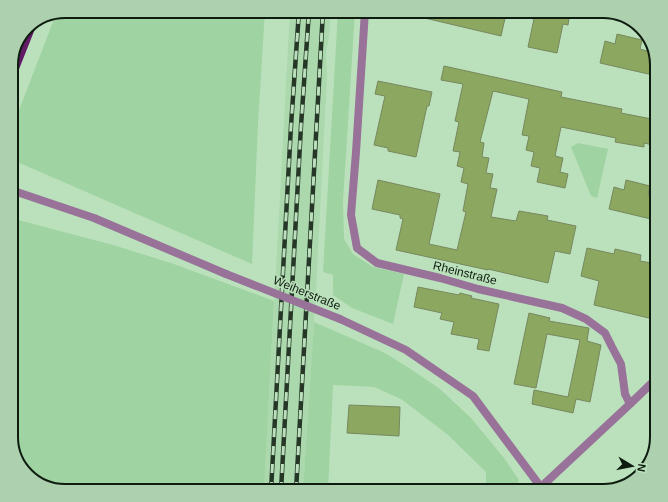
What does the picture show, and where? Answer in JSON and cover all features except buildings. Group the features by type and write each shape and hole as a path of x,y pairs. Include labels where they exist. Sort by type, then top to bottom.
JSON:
{"main road":[{"path":"20,54 25,41"}],"street":[{"name":"Rheinstraße","path":"365,18 351,215 357,248 377,263 478,289 562,308 586,319 605,334 621,364 625,394 630,404"},
{"name":"Weiherstraße","path":"18,192 94,218 226,274 340,319 406,350 473,396 538,484"},
{"path":"547,484 650,385"}],"shaded area":[{"path":"65,18 265,18 252,264 18,162 18,113 54,20"},
{"path":"290,18 330,18 326,52 327,77 316,290 303,484 264,484"},
{"path":"338,18 355,18 343,201 344,239 353,254 373,267 404,274 393,324 352,308 333,295 333,275 323,272"},
{"path":"578,143 608,149 597,198 591,196 571,147"},
{"path":"18,220 113,245 171,263 274,301 264,484 65,484 50,482 41,478 26,463 18,440"},
{"path":"314,322 385,353 440,389 471,418 504,458 519,480 518,484 486,484 486,472 447,434 401,399 374,387 333,385 328,484 303,484"}],"railway":[{"path":"271,484 291,126 299,18"},
{"path":"281,484 301,126 309,18"},
{"path":"296,484 323,18"}]}
